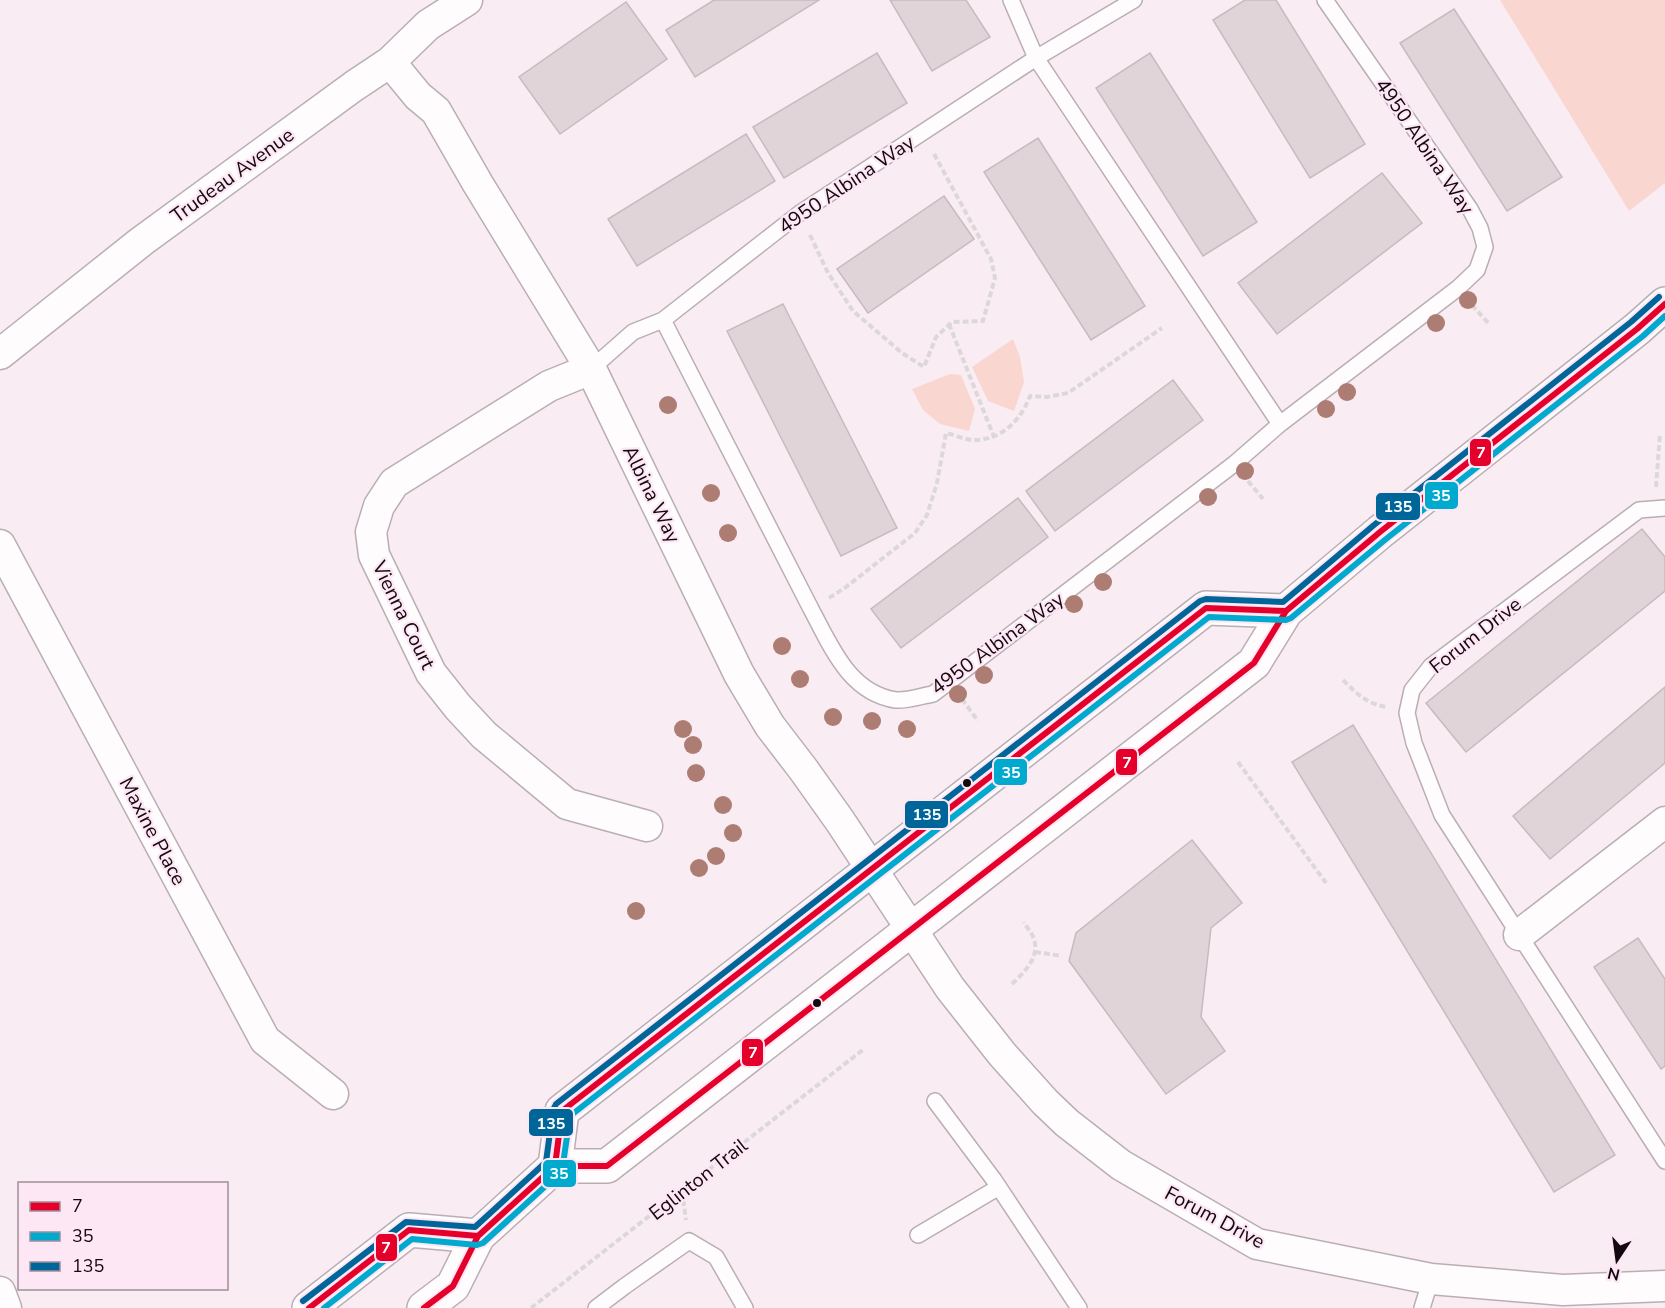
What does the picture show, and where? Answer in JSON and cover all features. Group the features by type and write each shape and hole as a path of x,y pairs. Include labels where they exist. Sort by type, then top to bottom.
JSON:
{"main road":[{"path":"555,1166 607,1166 1254,663 1286,611 1380,532 1628,336 1665,304"},
{"path":"424,1308 453,1286 478,1236 555,1166 562,1111 1206,609 1286,611"},
{"path":"309,1308 409,1230 478,1236"}],"street":[{"name":"Trudeau Avenue","path":"0,354 142,241 390,62 428,25 467,0"},
{"name":"Albina Way","path":"390,62 418,96 436,111 591,369 739,674 770,726 803,769 911,929"},
{"name":"Vienna Court","path":"591,369 549,386 394,483 379,506 371,532 374,555 431,673 484,735 567,804 647,826"},
{"name":"Maxine Place","path":"0,545 265,1040 333,1094"},
{"path":"1519,934 1665,822"},
{"name":"Forum Drive","path":"911,929 967,1011 1024,1079 1067,1124 1121,1165 1257,1244 1431,1279 1563,1290 1665,1286"},
{"path":"0,1292 6,1308"}],"lane":[{"path":"1011,0 1036,58 1280,424"},
{"name":"4950 Albina Way","path":"591,369 633,332 663,320 800,213 1036,58 1134,0"},
{"name":"4950 Albina Way","path":"663,320 833,650 852,678 873,693 898,700 933,694 1234,464 1280,424 1458,288 1477,270 1485,247 1480,228 1470,209 1325,0"},
{"name":"Forum Drive","path":"1665,508 1640,510 1431,666 1412,690 1407,713 1414,743 1442,815 1665,1161"},
{"path":"935,1101 999,1187 1079,1308"},
{"path":"918,1236 999,1187"},
{"path":"596,1308 689,1241 716,1257 745,1308"},
{"path":"1422,1308 1431,1279"}],"path":[{"path":"800,213 828,273 853,311 902,353 924,368 936,336 949,324 983,321 995,278 991,259 922,133"},
{"path":"949,324 994,437"},
{"path":"829,598 846,588 915,533 927,515 934,494 946,433 972,440 994,437 1016,422 1030,396 1047,397 1068,393 1162,328"},
{"path":"1656,488 1660,434"},
{"path":"1343,680 1360,696 1373,704 1387,708"},
{"path":"1238,762 1326,883"},
{"path":"1012,984 1028,968 1035,952 1034,939 1024,922"},
{"path":"1035,952 1062,956"},
{"name":"Eglinton Trail","path":"531,1308 864,1049"},
{"path":"682,1191 689,1241"}],"shaded area":[{"path":"1500,0 1665,0 1665,183 1629,211"},
{"path":"1013,339 1020,357 1024,382 1014,411 988,401 972,367"},
{"path":"950,374 961,375 975,409 969,431 940,424 923,410 912,389"}],"building":[{"path":"714,0 819,0 695,77 666,30"},
{"path":"890,0 966,0 990,37 932,71"},
{"path":"1245,0 1276,0 1365,144 1310,178 1213,20"},
{"path":"626,2 667,59 560,134 519,77"},
{"path":"1454,9 1562,177 1507,211 1400,43"},
{"path":"877,53 907,103 784,178 753,127"},
{"path":"1150,53 1257,222 1203,256 1096,88"},
{"path":"746,134 775,181 637,266 608,219"},
{"path":"1038,138 1145,306 1091,340 984,172"},
{"path":"1382,173 1422,223 1277,334 1238,283"},
{"path":"944,196 974,239 868,313 837,269"},
{"path":"783,304 897,528 841,556 727,331"},
{"path":"1173,380 1203,420 1055,531 1026,491"},
{"path":"1018,498 1048,537 901,648 871,609"},
{"path":"1642,529 1665,557 1665,591 1466,752 1426,703"},
{"path":"1665,687 1665,763 1550,859 1513,816"},
{"path":"1353,725 1615,1155 1554,1192 1292,762"},
{"path":"1192,840 1242,903 1211,928 1201,1017 1225,1051 1166,1094 1069,961 1076,933"},
{"path":"1638,938 1665,979 1665,1066 1661,1069 1594,967"}],"transit line":[{"name":"135","path":"303,1301 406,1222 475,1227 546,1162 553,1110 556,1104 1200,601 1206,599 1283,602 1374,525 1631,322 1659,297"},
{"name":"7","path":"555,1166 607,1166 1254,663 1286,611 1380,532 1637,329 1665,304"},
{"name":"35","path":"324,1308 412,1239 477,1245 483,1243 562,1171 570,1116 1209,617 1286,620 1291,618 1665,316"},
{"name":"7","path":"424,1308 453,1286 478,1236 555,1166 562,1111 1206,608 1286,611"},
{"name":"7","path":"309,1308 409,1230 478,1236"}]}
